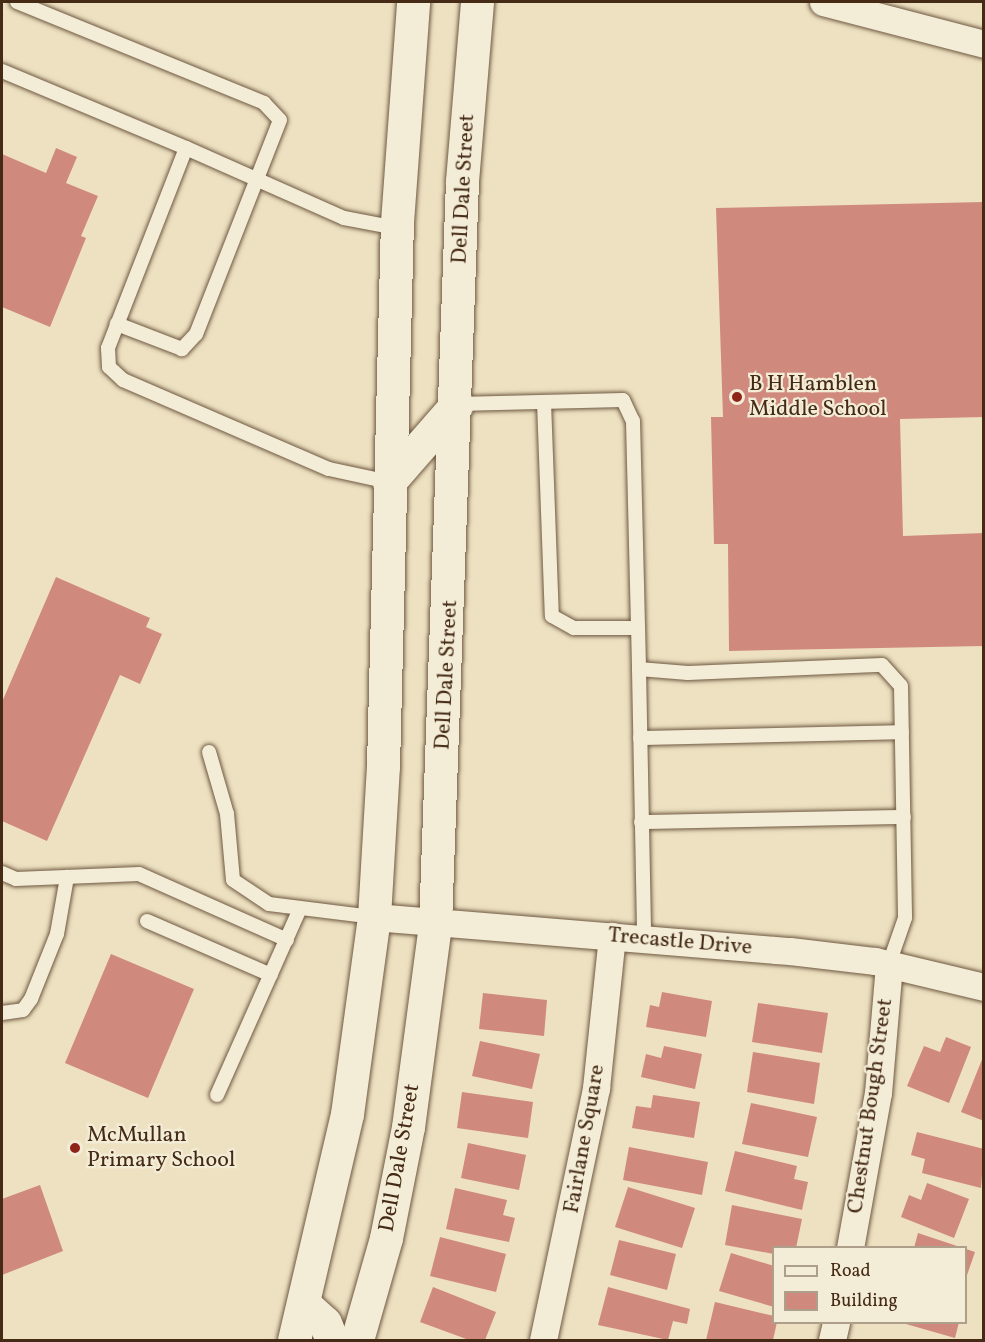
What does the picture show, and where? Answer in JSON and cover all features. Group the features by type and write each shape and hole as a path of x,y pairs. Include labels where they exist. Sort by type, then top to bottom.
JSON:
{"main road":[{"path":"294,1341 347,1114 374,916 383,766 388,482 397,228 413,2"},
{"name":"Dell Dale Street","path":"357,1341 386,1238 408,1127 435,924 457,404 462,181 477,2"},
{"path":"388,482 457,404"},
{"path":"304,1304 325,1323 332,1341"}],"street":[{"path":"823,2 984,44"},
{"name":"Trecastle Drive","path":"374,916 435,924 612,936 889,964 984,987"},
{"name":"Fairlane Square","path":"543,1341 596,1088 612,936"},
{"name":"Chestnut Bough Street","path":"850,1246 878,1093 889,964"},
{"path":"832,1341 836,1324"}],"lane":[{"path":"17,2 264,103 280,120 196,334 182,349 117,324"},
{"path":"2,71 256,178 344,218 397,228"},
{"path":"186,148 108,348 109,366 123,380 329,469 388,482"},
{"path":"457,404 623,400 633,421 644,939"},
{"path":"544,402 552,616 574,628 638,628"},
{"path":"639,669 688,673 882,665 901,686 904,918 889,964"},
{"path":"640,738 902,732"},
{"path":"209,752 227,814 233,880 269,904 374,916"},
{"path":"641,822 904,817"},
{"path":"2,873 16,879 139,874 287,940"},
{"path":"2,1012 23,1010 31,999 57,934 67,877"},
{"path":"217,1095 300,909"},
{"path":"147,921 271,975"}],"building":[{"path":"56,148 77,157 66,183 98,196 81,236 86,238 50,327 2,307 2,154 46,173"},
{"path":"984,202 984,417 900,419 903,536 984,533 984,646 729,651 728,544 714,544 711,417 723,417 716,208"},
{"path":"56,577 150,618 146,627 162,634 140,684 120,675 47,841 2,821 2,702"},
{"path":"111,954 194,989 148,1098 65,1063"},
{"path":"662,992 712,1001 706,1037 646,1027 650,1005 659,1007"},
{"path":"483,993 547,1000 544,1036 479,1029"},
{"path":"758,1003 828,1013 822,1053 752,1042"},
{"path":"946,1037 971,1047 949,1103 907,1086 924,1046 940,1052"},
{"path":"480,1041 540,1054 532,1089 472,1076"},
{"path":"664,1046 702,1054 695,1089 641,1077 646,1054 661,1058"},
{"path":"753,1052 820,1063 814,1104 747,1092"},
{"path":"984,1057 984,1121 961,1112"},
{"path":"462,1092 533,1102 528,1138 457,1128"},
{"path":"653,1095 700,1102 694,1138 632,1128 636,1106 651,1108"},
{"path":"751,1103 817,1117 808,1157 742,1144"},
{"path":"917,1132 984,1149 981,1188 922,1173 925,1159 911,1155"},
{"path":"468,1143 526,1155 519,1190 461,1178"},
{"path":"629,1147 708,1162 702,1195 623,1180"},
{"path":"735,1151 797,1166 794,1179 808,1182 802,1210 725,1191"},
{"path":"927,1183 969,1199 954,1238 901,1217 909,1195 921,1200"},
{"path":"40,1185 63,1251 2,1275 2,1199"},
{"path":"628,1187 695,1208 682,1248 615,1227"},
{"path":"455,1188 507,1200 503,1215 515,1218 509,1242 446,1229"},
{"path":"732,1205 802,1219 796,1246 772,1246 772,1254 725,1245"},
{"path":"918,1233 957,1246 915,1246"},
{"path":"440,1237 506,1254 496,1292 430,1276"},
{"path":"619,1240 676,1254 667,1290 610,1275"},
{"path":"967,1249 975,1252 967,1275"},
{"path":"731,1253 772,1265 772,1306 719,1291"},
{"path":"433,1287 496,1312 485,1340 469,1340 420,1322"},
{"path":"608,1287 690,1309 687,1324 673,1321 668,1340 598,1325"},
{"path":"715,1302 772,1316 772,1324 777,1324 773,1340 706,1340"},
{"path":"906,1324 958,1324 955,1338"}],"place":[{"name":"B H Hamblen Middle School","path":"737,397"},
{"name":"McMullan Primary School","path":"75,1148"}]}
